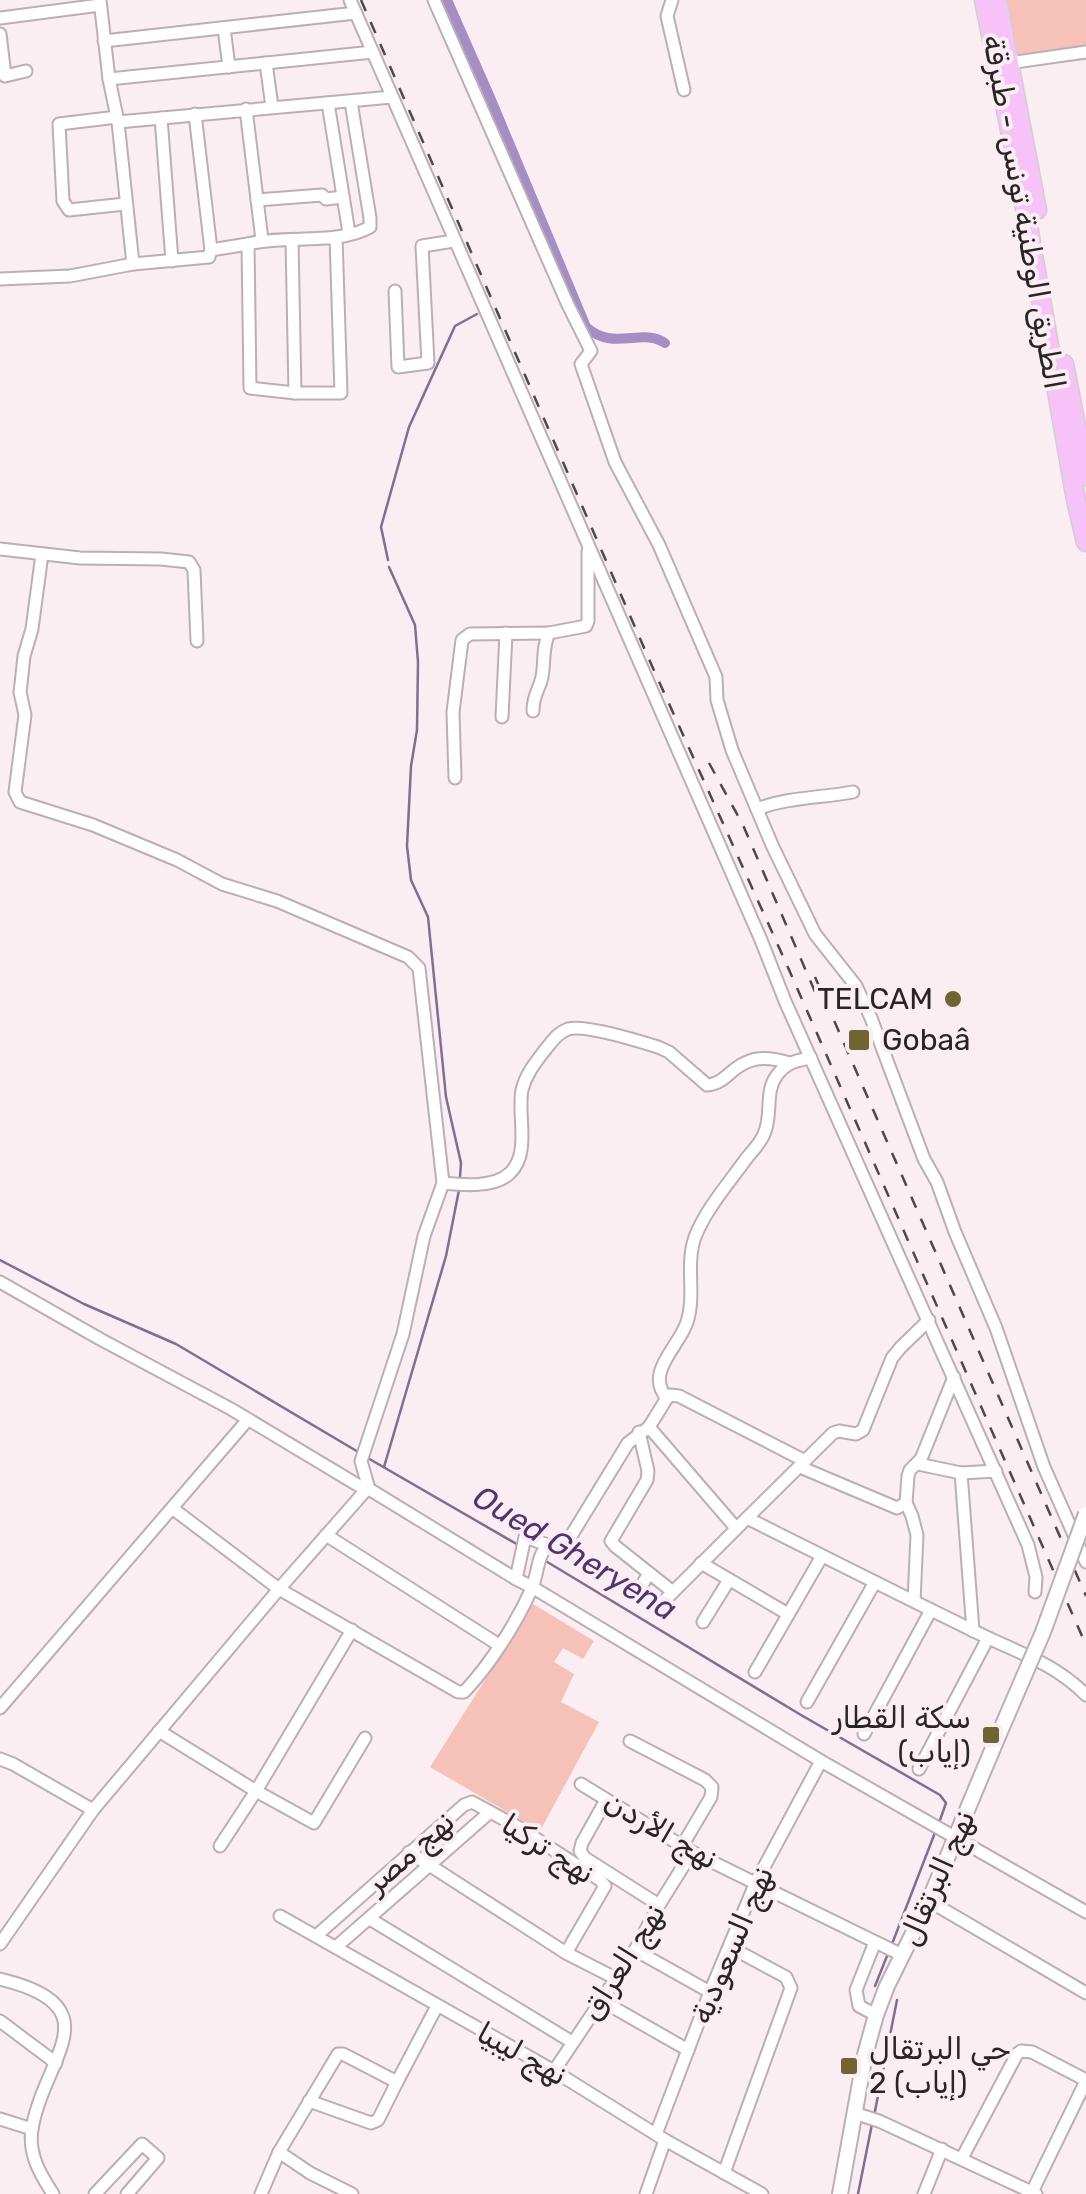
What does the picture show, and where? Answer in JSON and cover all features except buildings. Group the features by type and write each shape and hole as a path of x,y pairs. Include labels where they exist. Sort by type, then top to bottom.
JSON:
{"main road":[{"name":"الطريق الوطنية تونس - طبرقة","path":"984,0 1010,103 1086,476"},
{"name":"الطريق الوطنية تونس - طبرقة","path":"998,0 1023,197 1086,542"}],"street":[{"path":"350,0 811,1058 1028,1545 1036,1592"},
{"path":"434,0 591,351 581,364 596,412 615,462 659,545 716,678 717,700 732,750 815,934 856,986 870,1018 924,1159 996,1328 1044,1467 1086,1562"},
{"path":"672,0 666,16 684,90"},
{"path":"0,18 42,6 100,2 133,264"},
{"path":"104,41 356,13"},
{"path":"224,28 228,67"},
{"path":"0,34 5,76 26,72"},
{"path":"109,79 373,52"},
{"path":"1009,64 1086,52"},
{"path":"266,63 272,107"},
{"path":"125,204 69,210 63,201 58,124 392,97"},
{"path":"211,250 262,240 342,235 370,228 351,102"},
{"path":"248,244 250,388 342,393 343,197 328,103"},
{"path":"246,109 262,240"},
{"path":"0,279 70,276 133,264 209,257 196,114"},
{"path":"160,118 172,261"},
{"path":"257,200 307,194 326,199 343,197"},
{"path":"292,240 295,393"},
{"path":"395,291 398,368 428,363 422,246 454,241"},
{"path":"455,778 453,712 462,640 470,634 582,628 588,621 588,542"},
{"path":"0,549 111,560 189,562 194,570 197,641"},
{"path":"42,554 21,684 24,715 16,798 178,860 222,884 276,902 414,961 419,968 455,1184 424,1236 404,1334 363,1454 368,1489"},
{"path":"533,711 549,632"},
{"path":"502,717 506,634"},
{"path":"757,809 777,802 854,792"},
{"path":"455,1184 498,1181 515,1167 521,1149 525,1080 557,1035 566,1030 583,1028 658,1047 707,1085 718,1083 752,1060 770,1057 790,1063"},
{"path":"667,1398 658,1380 686,1326 696,1237 712,1207 762,1138 768,1121 770,1087 778,1074 790,1063 811,1058"},
{"path":"0,1282 368,1489 821,1761 1086,1912"},
{"path":"658,1606 833,1433 839,1430 856,1434 862,1430 892,1358 929,1320"},
{"path":"914,1601 918,1535 906,1504 908,1473 918,1464 954,1377"},
{"path":"516,1579 525,1537 558,1550 566,1544 628,1442 644,1429 670,1396 679,1396 802,1464 897,1508 906,1504"},
{"path":"0,1708 245,1424"},
{"path":"644,1429 736,1528"},
{"path":"644,1429 647,1480 612,1541 673,1592"},
{"path":"918,1464 960,1473 996,1472"},
{"path":"960,1473 972,1630"},
{"path":"0,1944 93,1810 279,1588 368,1489"},
{"path":"172,1508 279,1588 458,1692 464,1692 500,1645 532,1587 545,1547"},
{"name":"نهج البرتقال","path":"840,2194 866,2117 865,2055 886,1986 929,1901 1043,1632 1086,1514"},
{"path":"747,1518 988,1638 1041,1660 1086,1695"},
{"path":"326,1535 500,1645"},
{"path":"755,1672 822,1556"},
{"path":"701,1563 788,1614"},
{"path":"637,1594 650,1573"},
{"path":"704,1622 729,1580"},
{"path":"807,1702 874,1582"},
{"path":"864,1734 932,1610"},
{"path":"220,1846 352,1630"},
{"path":"919,1768 988,1638"},
{"path":"158,1731 314,1823 365,1738"},
{"name":"نهج العراق","path":"554,2071 635,1950 711,1797 712,1786 705,1780 630,1741"},
{"path":"0,1759 93,1810"},
{"name":"نهج السعودية","path":"646,2194 688,2050 710,1992 756,1882 821,1761"},
{"name":"نهج الأردن","path":"581,1784 687,1849 901,1954"},
{"path":"606,1800 580,1852 659,1905"},
{"name":"نهج مصر","path":"316,1936 468,1803 490,1812 336,1947"},
{"name":"نهج تركيا","path":"490,1812 605,1886 566,1953"},
{"path":"409,1852 566,1953 615,1978"},
{"path":"929,1901 1086,1993"},
{"name":"نهج ليبيا","path":"280,1916 554,2071 724,2173 739,2188 762,2194"},
{"path":"370,1918 572,2042"},
{"path":"876,2015 859,2006 856,1990 880,1944"},
{"path":"724,2173 791,1988 786,1977 730,1947"},
{"path":"635,1950 710,1992"},
{"path":"0,1978 43,1994 66,2019 56,2063 32,2128 31,2150 37,2170 53,2194"},
{"path":"602,2000 688,2050"},
{"path":"309,2101 371,2123 378,2120 436,2006"},
{"path":"0,2021 56,2063"},
{"path":"866,2117 1034,2193 1086,2080 1021,2050 962,2158"},
{"path":"261,2194 279,2152 338,2054 397,2082"},
{"path":"0,2119 32,2128"},
{"path":"95,2194 140,2144 158,2158 127,2194"},
{"path":"924,2194 942,2149"},
{"path":"279,2152 352,2194"}],"shaded area":[{"path":"1007,0 1086,0 1086,60 1018,67"},
{"path":"533,1604 594,1641 583,1659 563,1648 554,1662 574,1674 561,1702 599,1722 540,1831 430,1767"}],"waterway":[{"path":"447,0 586,327 607,338 647,337 665,343"},
{"path":"388,560 381,527 409,427 455,326 477,314"},
{"path":"389,567 415,625 417,730 407,846 411,880 428,917 446,1097 461,1163 460,1177"},
{"path":"384,1467 446,1256 459,1190"},
{"name":"Oued Gheryena","path":"0,1260 84,1304 176,1344 360,1453"},
{"name":"Oued Gheryena","path":"366,1457 520,1546"},
{"name":"Oued Gheryena","path":"544,1560 940,1795 946,1803 939,1823"},
{"name":"Oued Gheryena","path":"892,1944 936,1830"},
{"name":"Oued Gheryena","path":"875,1986 889,1951"},
{"name":"Oued Gheryena","path":"874,2116 897,2000"},
{"name":"Oued Gheryena","path":"858,2194 872,2124"}],"railway":[{"path":"361,0 1086,1645"},
{"path":"709,763 743,825 816,994"},
{"path":"815,977 1086,1596"}],"place":[{"name":"TELCAM","path":"953,999"},
{"name":"Gobaâ","path":"859,1040"},
{"name":"سكة القطار (إياب)","path":"991,1735"},
{"name":"حي البرتقال 2 (إياب)","path":"849,2066"}]}
